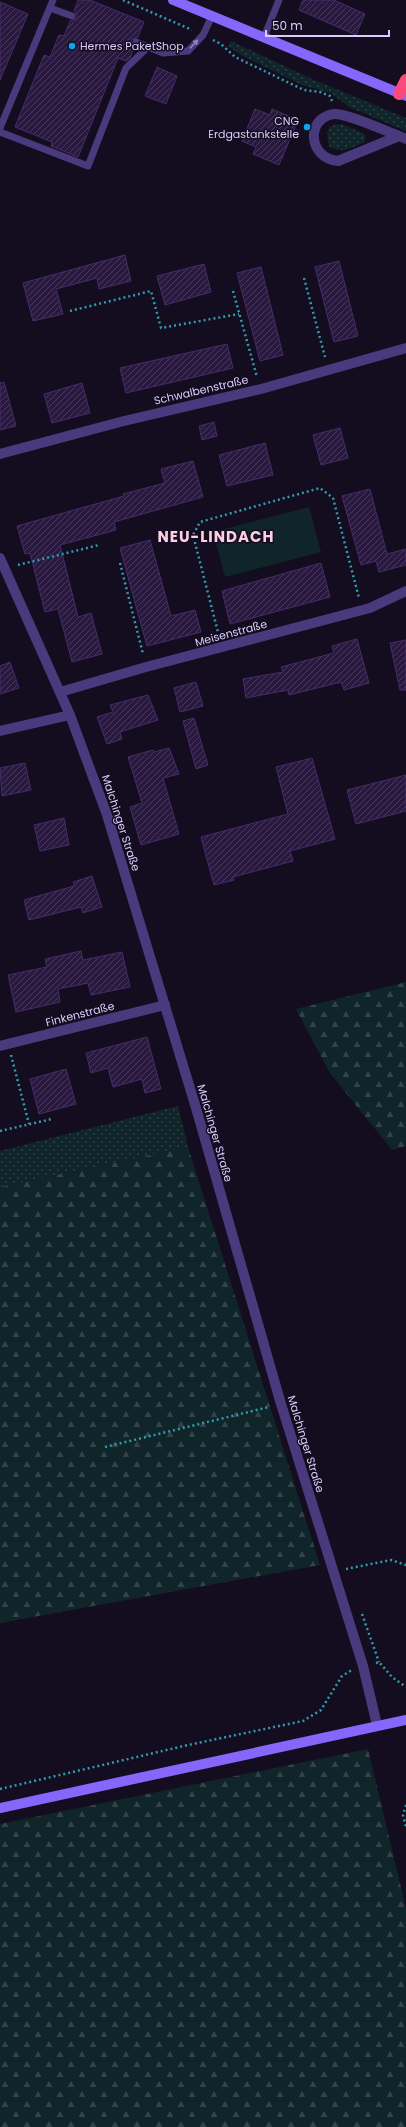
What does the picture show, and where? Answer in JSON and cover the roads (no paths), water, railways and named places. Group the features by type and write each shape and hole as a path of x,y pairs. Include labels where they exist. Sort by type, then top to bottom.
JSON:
{"highway":[{"path":"403,95 406,80"}],"main road":[{"path":"172,0 403,95"},
{"path":"0,1808 377,1725 406,1720"}],"street":[{"path":"338,114 402,138 346,159 331,160 318,151 314,136 320,122 326,117 338,114"},
{"name":"Schwalbenstraße","path":"0,454 124,421 261,389 406,348"},
{"name":"Malchinger Straße","path":"0,558 70,715 107,815 165,1005 281,1404 363,1666 377,1725"},
{"name":"Meisenstraße","path":"60,692 146,667 362,610 406,591"},
{"path":"0,731 70,715"},
{"name":"Finkenstraße","path":"4,1045 165,1005"}],"lane":[{"path":"0,128 53,0"},
{"path":"264,37 279,0"},
{"path":"50,8 72,16"},
{"path":"136,42 163,53 188,51 203,35 212,16"},
{"path":"0,132 88,166 126,68 148,47"}],"place":[{"name":"Hermes PaketShop","path":"72,46"},
{"name":"CNG Erdgastankstelle","path":"307,127"}],"district":[{"name":"NEU-LINDACH","path":"216,537"}]}
